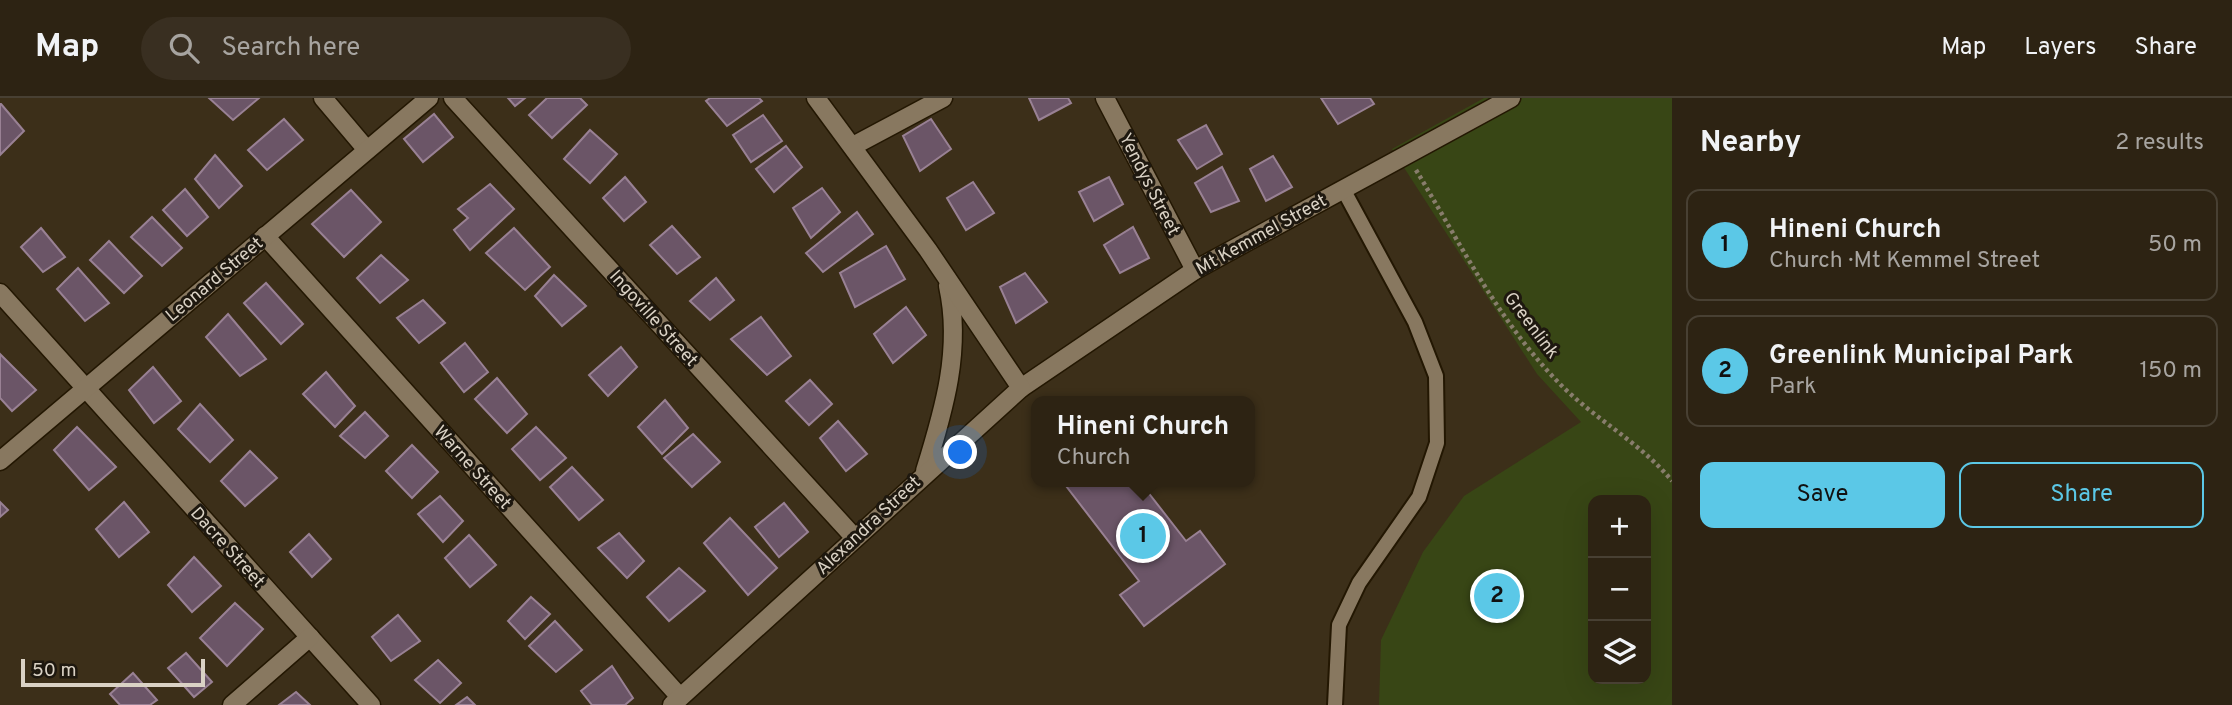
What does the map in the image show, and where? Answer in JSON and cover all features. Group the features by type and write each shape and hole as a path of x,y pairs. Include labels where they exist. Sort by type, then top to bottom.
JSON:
{"street":[{"path":"323,98 367,150"},
{"name":"Leonard Street","path":"0,461 429,98"},
{"name":"Ingoville Street","path":"453,98 854,537"},
{"path":"816,98 853,146 1021,388"},
{"path":"853,146 943,98"},
{"name":"Yendys Street","path":"1105,98 1195,270"},
{"name":"Mt Kemmel Street","path":"1021,388 1195,270 1511,98"},
{"name":"Warne Street","path":"265,236 676,701"},
{"path":"924,473 940,419 952,359 953,318 946,279"},
{"name":"Dacre Street","path":"0,293 371,705"},
{"name":"Alexandra Street","path":"676,701 924,473 1021,388"},
{"path":"232,705 310,637"}],"lane":[{"path":"1335,705 1339,625 1359,583 1419,497 1437,443 1436,376 1415,322 1343,189"}],"path":[{"name":"Greenlink","path":"1406,155 1506,320 1560,384 1655,461 1672,481"}],"green space":[{"path":"1484,98 1672,98 1672,705 1379,705 1381,640 1423,552 1464,496 1581,422 1537,374 1392,149"}],"building":[{"path":"209,98 259,98 233,120"},
{"path":"508,98 525,98 515,106"},
{"path":"547,98 580,98 587,105 552,138 529,115"},
{"path":"710,98 759,98 762,101 727,126 706,101"},
{"path":"1029,98 1068,98 1071,103 1039,120"},
{"path":"1321,98 1370,98 1374,104 1338,124"},
{"path":"0,104 24,131 0,155"},
{"path":"434,114 453,137 423,162 404,139"},
{"path":"763,115 782,141 751,162 733,135"},
{"path":"284,119 303,140 267,170 248,150"},
{"path":"931,119 951,149 920,171 903,136"},
{"path":"1206,125 1222,154 1197,169 1178,140"},
{"path":"590,130 617,154 590,183 564,159"},
{"path":"786,146 802,167 774,192 756,169"},
{"path":"215,155 242,186 219,208 195,179"},
{"path":"1273,156 1292,187 1266,201 1250,169"},
{"path":"1222,167 1239,201 1211,212 1195,183"},
{"path":"625,177 646,202 624,221 603,198"},
{"path":"1109,177 1123,204 1094,221 1079,192"},
{"path":"973,182 994,213 966,230 947,198"},
{"path":"490,184 514,209 470,250 454,230 468,218 458,209"},
{"path":"822,188 840,212 811,238 793,208"},
{"path":"185,189 208,217 187,236 163,210"},
{"path":"351,190 381,222 344,257 312,224"},
{"path":"857,212 873,234 823,272 806,253"},
{"path":"152,217 182,248 162,266 131,237"},
{"path":"672,226 700,257 677,274 650,245"},
{"path":"1133,227 1149,258 1120,273 1104,245"},
{"path":"41,228 65,257 43,272 21,247"},
{"path":"514,228 550,267 525,290 486,253"},
{"path":"109,241 142,276 124,293 90,260"},
{"path":"886,246 905,279 855,307 840,273"},
{"path":"381,255 408,280 380,303 357,278"},
{"path":"78,268 109,303 85,321 57,289"},
{"path":"1025,273 1047,302 1016,323 1000,287"},
{"path":"554,275 586,306 562,326 535,296"},
{"path":"716,278 734,300 710,320 690,301"},
{"path":"266,283 303,324 281,344 244,303"},
{"path":"423,300 445,323 419,343 397,318"},
{"path":"906,307 926,335 893,363 874,334"},
{"path":"228,314 266,359 240,376 206,337"},
{"path":"761,317 791,356 767,375 731,339"},
{"path":"465,343 488,372 464,392 441,363"},
{"path":"621,347 637,367 608,396 589,375"},
{"path":"0,354 36,390 12,411 0,398"},
{"path":"153,367 181,401 154,423 129,390"},
{"path":"326,372 355,406 335,427 303,394"},
{"path":"497,378 527,414 507,433 475,399"},
{"path":"810,380 832,404 809,425 786,401"},
{"path":"665,400 688,428 662,454 638,427"},
{"path":"200,404 233,440 210,462 178,429"},
{"path":"365,412 388,436 365,458 340,436"},
{"path":"838,421 867,454 846,471 820,438"},
{"path":"77,427 116,467 89,490 54,450"},
{"path":"536,427 566,458 540,480 512,449"},
{"path":"693,434 720,462 692,487 664,458"},
{"path":"412,445 438,472 412,498 386,471"},
{"path":"250,451 277,478 245,506 221,481"},
{"path":"572,467 603,500 579,520 550,487"},
{"path":"1067,487 1144,487 1186,541 1200,531 1225,564 1144,626 1120,595 1139,581"},
{"path":"440,496 463,521 443,542 418,514"},
{"path":"0,502 8,510 0,517"},
{"path":"124,502 149,532 119,557 96,529"},
{"path":"784,503 808,532 779,557 755,527"},
{"path":"730,518 777,568 748,595 704,543"},
{"path":"619,533 644,561 627,578 598,548"},
{"path":"309,534 331,559 312,577 290,552"},
{"path":"469,535 496,565 470,587 445,558"},
{"path":"194,557 221,586 192,612 168,585"},
{"path":"679,568 705,591 669,621 647,597"},
{"path":"531,597 550,614 525,639 508,621"},
{"path":"235,603 263,629 227,666 200,638"},
{"path":"398,615 420,641 391,661 372,637"},
{"path":"555,621 582,650 556,672 529,646"},
{"path":"186,653 212,682 194,697 168,668"},
{"path":"438,660 461,683 440,703 415,680"},
{"path":"612,666 633,698 625,705 592,705 581,691"},
{"path":"133,673 157,700 150,705 120,705 110,694"},
{"path":"296,692 310,705 279,705"},
{"path":"467,697 475,705 456,705"}],"place":[{"name":"Hineni Church","path":"1143,536"},
{"name":"Greenlink Municipal Park","path":"1497,596"}]}
